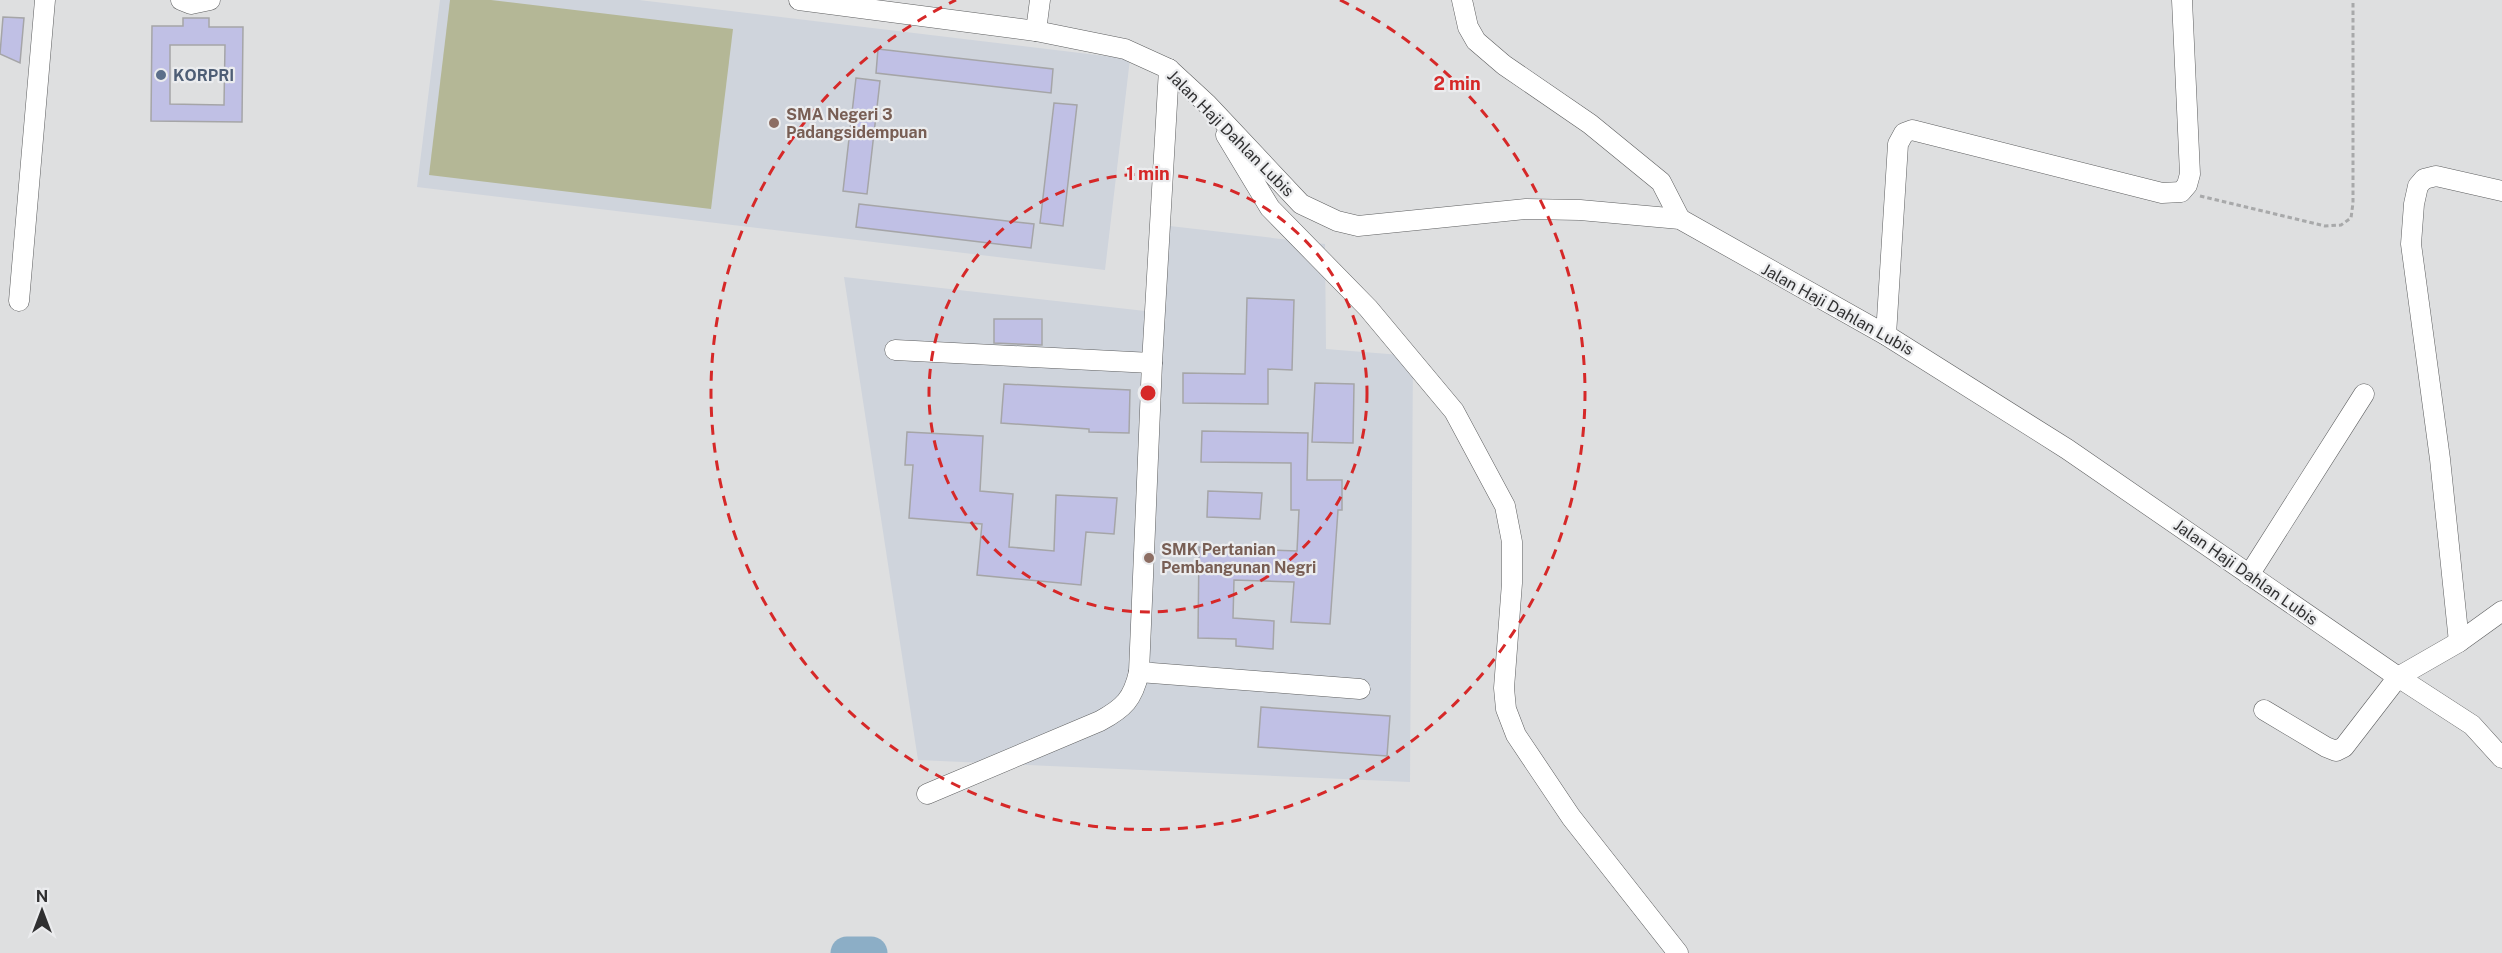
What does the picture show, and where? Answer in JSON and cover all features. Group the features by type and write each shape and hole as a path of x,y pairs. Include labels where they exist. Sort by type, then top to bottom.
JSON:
{"street":[{"path":"19,301 45,0"},
{"path":"181,0 191,4 210,0"},
{"name":"Jalan Haji Dahlan Lubis","path":"799,0 1036,31 1125,49 1169,69 1207,104 1302,204 1337,221 1358,226 1526,209 1580,210 1680,219 1886,335 2067,449 2398,677 2472,725 2502,758"},
{"path":"1036,31 1040,0"},
{"path":"1462,0 1468,27 1476,41 1504,65 1590,124 1660,182 1680,219"},
{"path":"1886,335 1898,144 1904,133 1912,130 2162,193 2181,192 2190,174 2182,0"},
{"path":"927,794 1100,721 1119,710 1135,691 1139,672 1152,363 1169,69"},
{"path":"1207,104 1270,208 1368,308 1454,411 1505,506 1512,542 1512,583 1504,688 1506,709 1516,735 1570,817 1678,953"},
{"path":"2459,642 2440,459 2411,244 2414,204 2418,186 2424,179 2436,176 2502,191"},
{"path":"895,350 1152,363"},
{"path":"2250,574 2364,394"},
{"path":"2264,710 2336,751 2344,747 2398,677 2459,642 2502,611"},
{"path":"1139,672 1360,689"}],"path":[{"path":"2181,192 2325,226 2341,225 2351,218 2353,203 2353,0"}],"shaded area":[{"name":"SMA Negeri 3 Padangsidempuan","path":"440,0 639,0 1130,59 1105,270 417,187"},
{"name":"SMK Pertanian Pembangunan Negri","path":"1161,225 1325,244 1326,349 1413,356 1410,782 918,760 844,277 1163,313"}],"green space":[{"path":"450,0 491,0 733,29 711,209 429,175"}],"building":[{"path":"3,17 24,18 20,63 0,54"},
{"name":"KORPRI","path":"183,18 209,18 209,27 243,27 242,122 151,121 152,26 183,26","holes":["170,45 225,45 224,105 170,104"]},
{"path":"878,49 1053,69 1051,93 876,73"},
{"path":"856,78 880,81 867,194 843,191"},
{"path":"1054,103 1077,105 1063,226 1040,223"},
{"path":"859,204 1034,224 1031,248 856,227"},
{"path":"1247,298 1294,300 1292,370 1268,369 1268,404 1183,403 1183,373 1245,374"},
{"path":"994,319 1042,319 1042,345 994,343"},
{"path":"1315,383 1354,384 1353,443 1312,442"},
{"path":"1004,384 1130,390 1129,433 1089,432 1089,429 1001,423"},
{"path":"1202,431 1308,433 1307,480 1342,480 1342,510 1338,510 1330,624 1291,622 1294,582 1234,580 1233,618 1274,621 1273,649 1236,646 1236,639 1198,638 1199,547 1297,551 1299,510 1291,510 1291,463 1201,462"},
{"path":"907,432 983,436 980,491 1013,494 1009,547 1054,551 1056,495 1117,498 1114,534 1086,532 1081,585 977,575 982,524 909,518 913,465 905,465"},
{"path":"1208,491 1262,493 1260,519 1207,517"},
{"path":"1261,707 1390,716 1387,756 1258,747"}],"waterway":[{"path":"847,953 871,953"}],"place":[{"name":"KORPRI","path":"161,75"},
{"name":"SMA Negeri 3 Padangsidempuan","path":"774,123"},
{"name":"SMK Pertanian Pembangunan Negri","path":"1149,558"}]}
